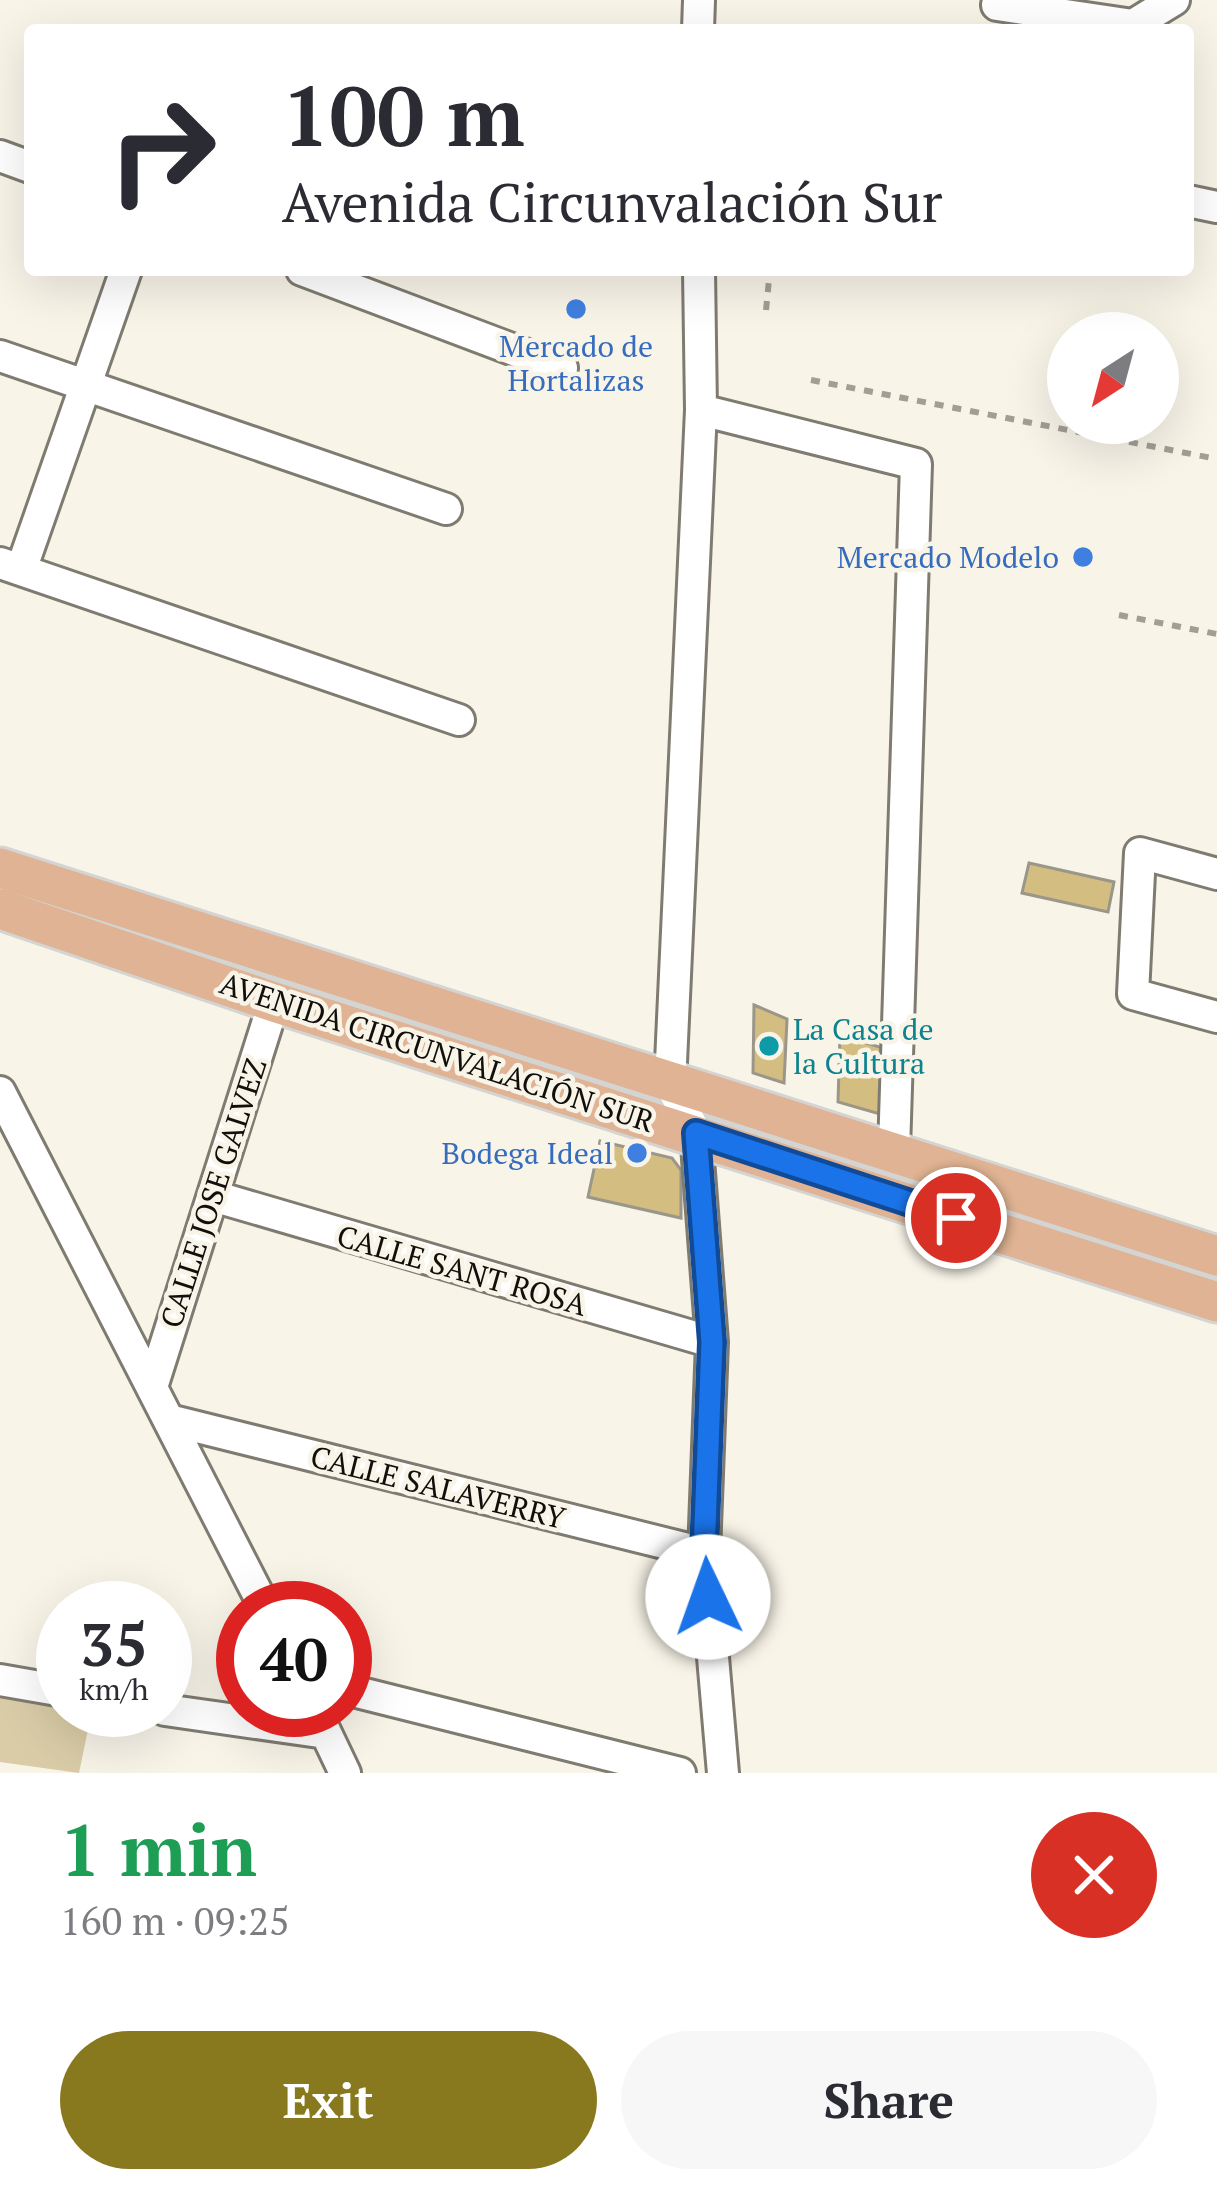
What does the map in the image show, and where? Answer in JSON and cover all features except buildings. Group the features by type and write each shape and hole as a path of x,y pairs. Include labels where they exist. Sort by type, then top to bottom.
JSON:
{"main road":[{"name":"AVENIDA CIRCUNVALACIÓN SUR","path":"0,868 1217,1256"},
{"name":"AVENIDA CIRCUNVALACIÓN SUR","path":"0,909 274,1002 1217,1302"}],"street":[{"path":"1135,24 1174,0"},
{"path":"996,12 1122,24"},
{"path":"124,276 86,386 10,567 459,720"},
{"path":"318,276 562,368"},
{"path":"699,276 701,410 670,1084 696,1133 712,1342 704,1553 723,1773"},
{"path":"0,356 446,509"},
{"path":"701,410 916,464 894,1150"},
{"path":"1217,874 1140,853 1133,994 1217,1017"},
{"name":"CALLE JOSE GALVEZ","path":"152,1384 274,1002"},
{"path":"0,1092 252,1581"},
{"name":"CALLE SANT ROSA","path":"213,1196 712,1342"},
{"name":"CALLE SALAVERRY","path":"173,1421 704,1553"},
{"path":"0,1680 36,1686"},
{"path":"372,1696 680,1773"},
{"path":"327,1737 345,1773"}],"path":[{"path":"766,310 769,276"},
{"path":"811,380 1217,459"},
{"path":"1120,615 1217,634"}],"shaded area":[{"path":"0,1691 36,1697 36,1737 86,1737 79,1773 0,1762"}],"place":[{"name":"Mercado de Hortalizas","path":"576,309"},
{"name":"Mercado Modelo","path":"1083,557"},
{"name":"La Casa de la Cultura","path":"769,1046"},
{"name":"Bodega Ideal","path":"637,1153"}],"route":[{"path":"708,1597 704,1553 712,1342 696,1133 956,1218"}]}
